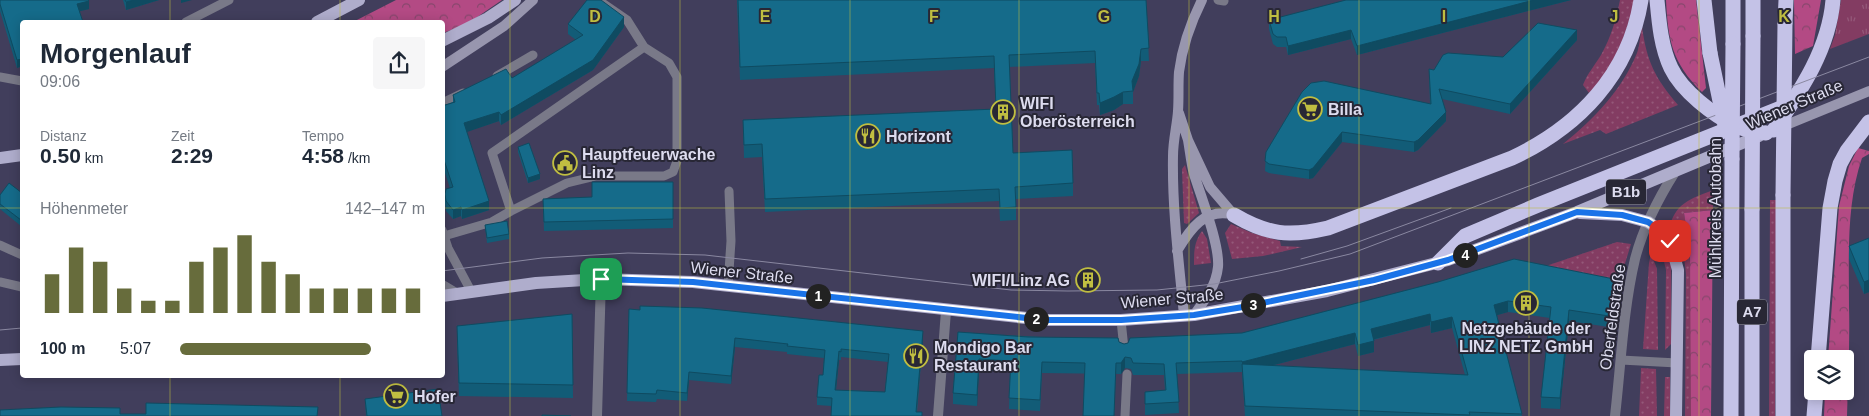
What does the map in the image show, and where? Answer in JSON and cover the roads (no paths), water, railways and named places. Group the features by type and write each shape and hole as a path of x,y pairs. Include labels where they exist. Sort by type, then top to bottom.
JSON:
{"highway":[{"path":"1234,215 1265,230 1284,234 1304,234 1328,228 1512,158 1538,146 1578,116 1609,79 1630,41 1641,0"},
{"path":"1657,0 1664,48 1671,68 1679,81 1691,94 1736,126 1770,132 1796,97 1823,47 1833,0"},
{"path":"1704,0 1710,53 1732,159"},
{"name":"Mühlkreis Autobahn","path":"1731,416 1733,0"},
{"name":"A7","path":"1752,416 1753,0"},
{"path":"1783,416 1783,195 1786,0"},
{"path":"1438,263 1465,236 1786,106 1796,97"},
{"path":"1819,350 1830,208 1835,181 1840,164 1847,151 1869,122"},
{"path":"1814,416 1815,400"}],"main road":[{"path":"322,20 359,0"},
{"path":"445,40 488,18 515,0"},
{"path":"445,65 504,26 533,0"},
{"path":"1189,315 1177,251 1172,157 1178,111 1180,71 1184,50 1189,30 1202,0"},
{"name":"Wiener Straße","path":"445,295 536,283 601,279 693,282 946,311 1045,320 1121,320 1189,315 1327,291 1438,263 1577,212 1869,91"},
{"path":"1178,111 1188,140 1210,187 1234,215"},
{"path":"1188,140 1193,171 1216,246 1218,266 1214,284 1208,296 1189,315"},
{"path":"0,158 20,155"},
{"path":"1577,212 1622,215 1648,222 1666,234 1670,241 1675,253 1678,270 1676,416"},
{"path":"1177,251 1197,222 1226,213 1234,215"},
{"path":"0,360 20,359"}],"street":[{"name":"Oberfeldstraße","path":"1615,416 1628,290 1648,222 1675,172"},
{"path":"597,416 601,279"},
{"path":"938,416 946,311"}],"lane":[{"path":"190,20 229,0"},
{"path":"445,233 492,222 566,183 596,176 664,176 673,172 677,160 677,77 669,63 644,47 627,20 598,0"},
{"path":"511,211 492,153 644,47"},
{"path":"486,82 533,55"},
{"path":"0,77 20,81"},
{"path":"445,102 469,90"},
{"path":"728,286 731,241 729,191"},
{"path":"445,239 471,291"},
{"path":"0,245 20,254"},
{"path":"0,282 20,287"},
{"path":"445,286 457,293"},
{"path":"1121,320 1124,349"},
{"path":"1622,358 1677,363"},
{"path":"1126,416 1127,374"}],"tram line":[{"path":"445,271 542,258 628,253 705,255 1011,290 1157,290 1214,284 1350,254 1869,57"},
{"path":"1301,259 1347,246 1451,208"},
{"path":"0,330 20,328"}],"place":[{"name":"Billa","path":"1310,109"},
{"name":"WIFI Oberösterreich","path":"1003,112"},
{"name":"Horizont","path":"868,136"},
{"name":"Hauptfeuerwache Linz","path":"565,163"},
{"name":"WIFI/Linz AG","path":"1088,280"},
{"name":"Netzgebäude der LINZ NETZ GmbH","path":"1526,303"},
{"name":"Mondigo Bar Restaurant","path":"916,356"},
{"name":"Hofer","path":"396,396"}]}
